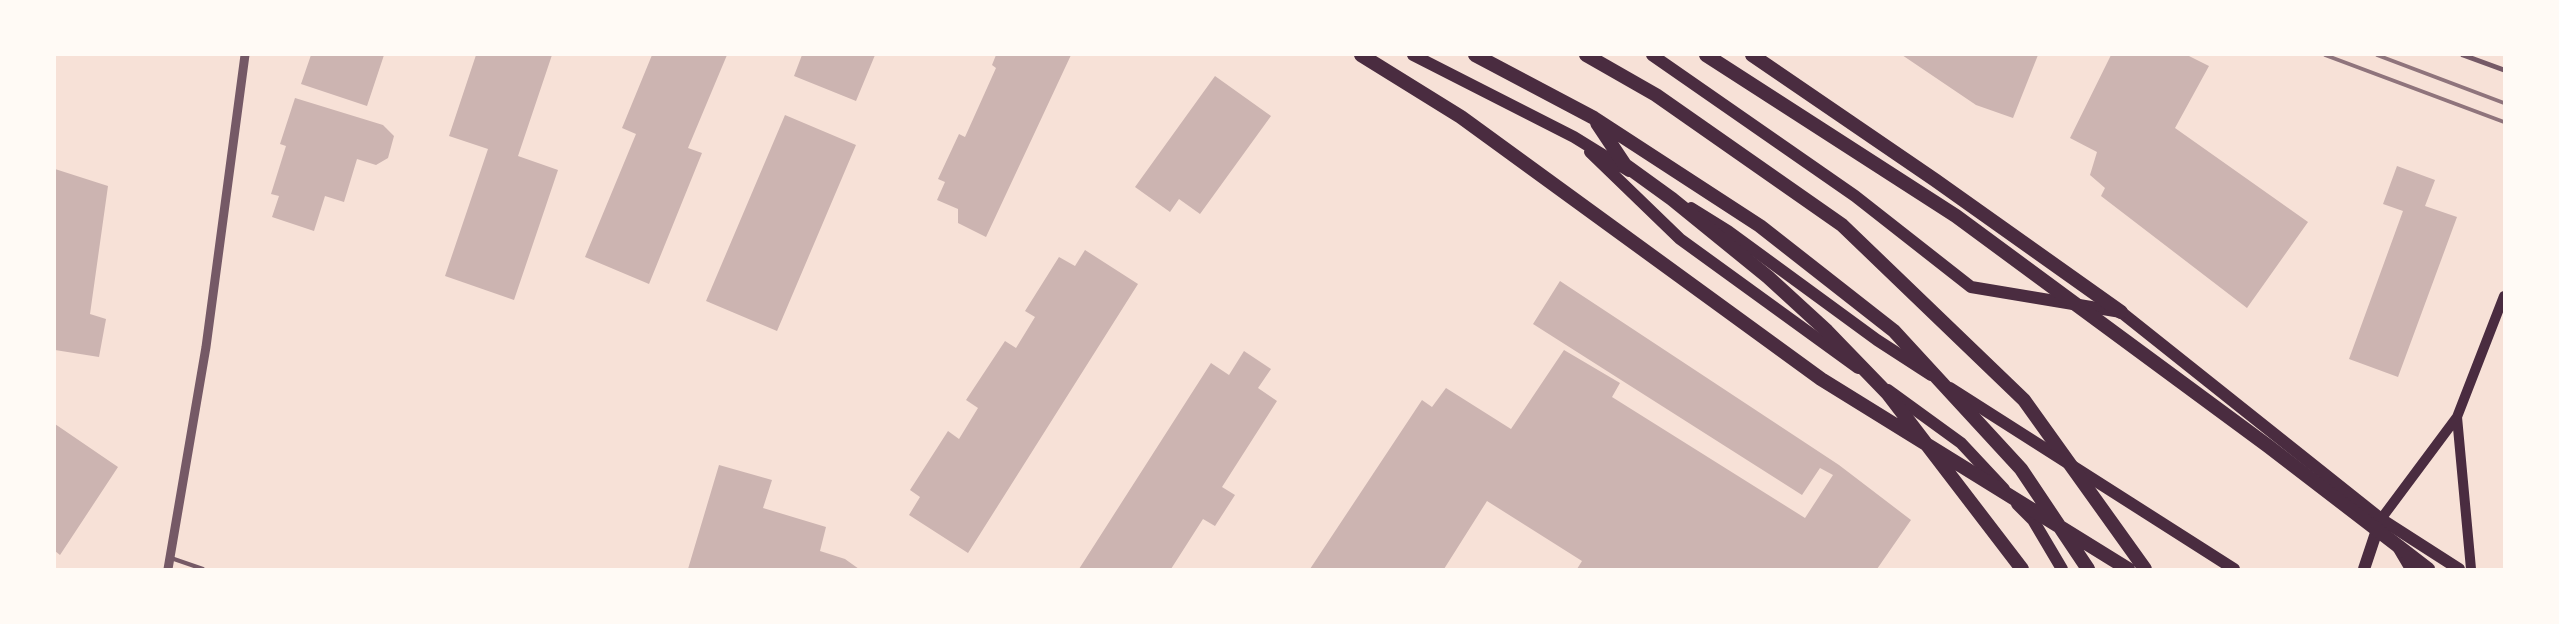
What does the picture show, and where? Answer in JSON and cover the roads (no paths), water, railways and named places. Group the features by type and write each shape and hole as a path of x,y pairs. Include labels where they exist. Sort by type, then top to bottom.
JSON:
{"highway":[{"path":"1361,55 1461,117 1821,379 2128,569"},
{"path":"1474,55 1594,118 1760,226 1894,331 2021,469 2088,569"},
{"path":"1586,55 1656,95 1842,225 2024,400 2145,569"},
{"path":"1706,55 1956,216 2260,440 2428,569"},
{"path":"1752,55 1936,180 2121,312"},
{"path":"1594,118 1625,165 1672,199 1768,277 1827,331 1888,394 2022,569"}],"main road":[{"path":"1413,55 1574,137 1728,231 1877,340 2234,569"},
{"path":"1652,55 1855,196 1971,287 2121,312 2381,519 2459,569"},
{"path":"1574,137 1680,239 1961,443 2033,520 2062,569"},
{"path":"2364,569 2381,519 2457,417 2504,296"},
{"path":"2457,417 2471,569"},
{"path":"2381,519 2411,569"}],"street":[{"path":"168,569 206,347 245,55"},
{"path":"2463,55 2504,70"}],"lane":[{"path":"171,558 203,569"}],"railway":[{"path":"2325,55 2504,122"},
{"path":"2377,55 2504,103"}]}
